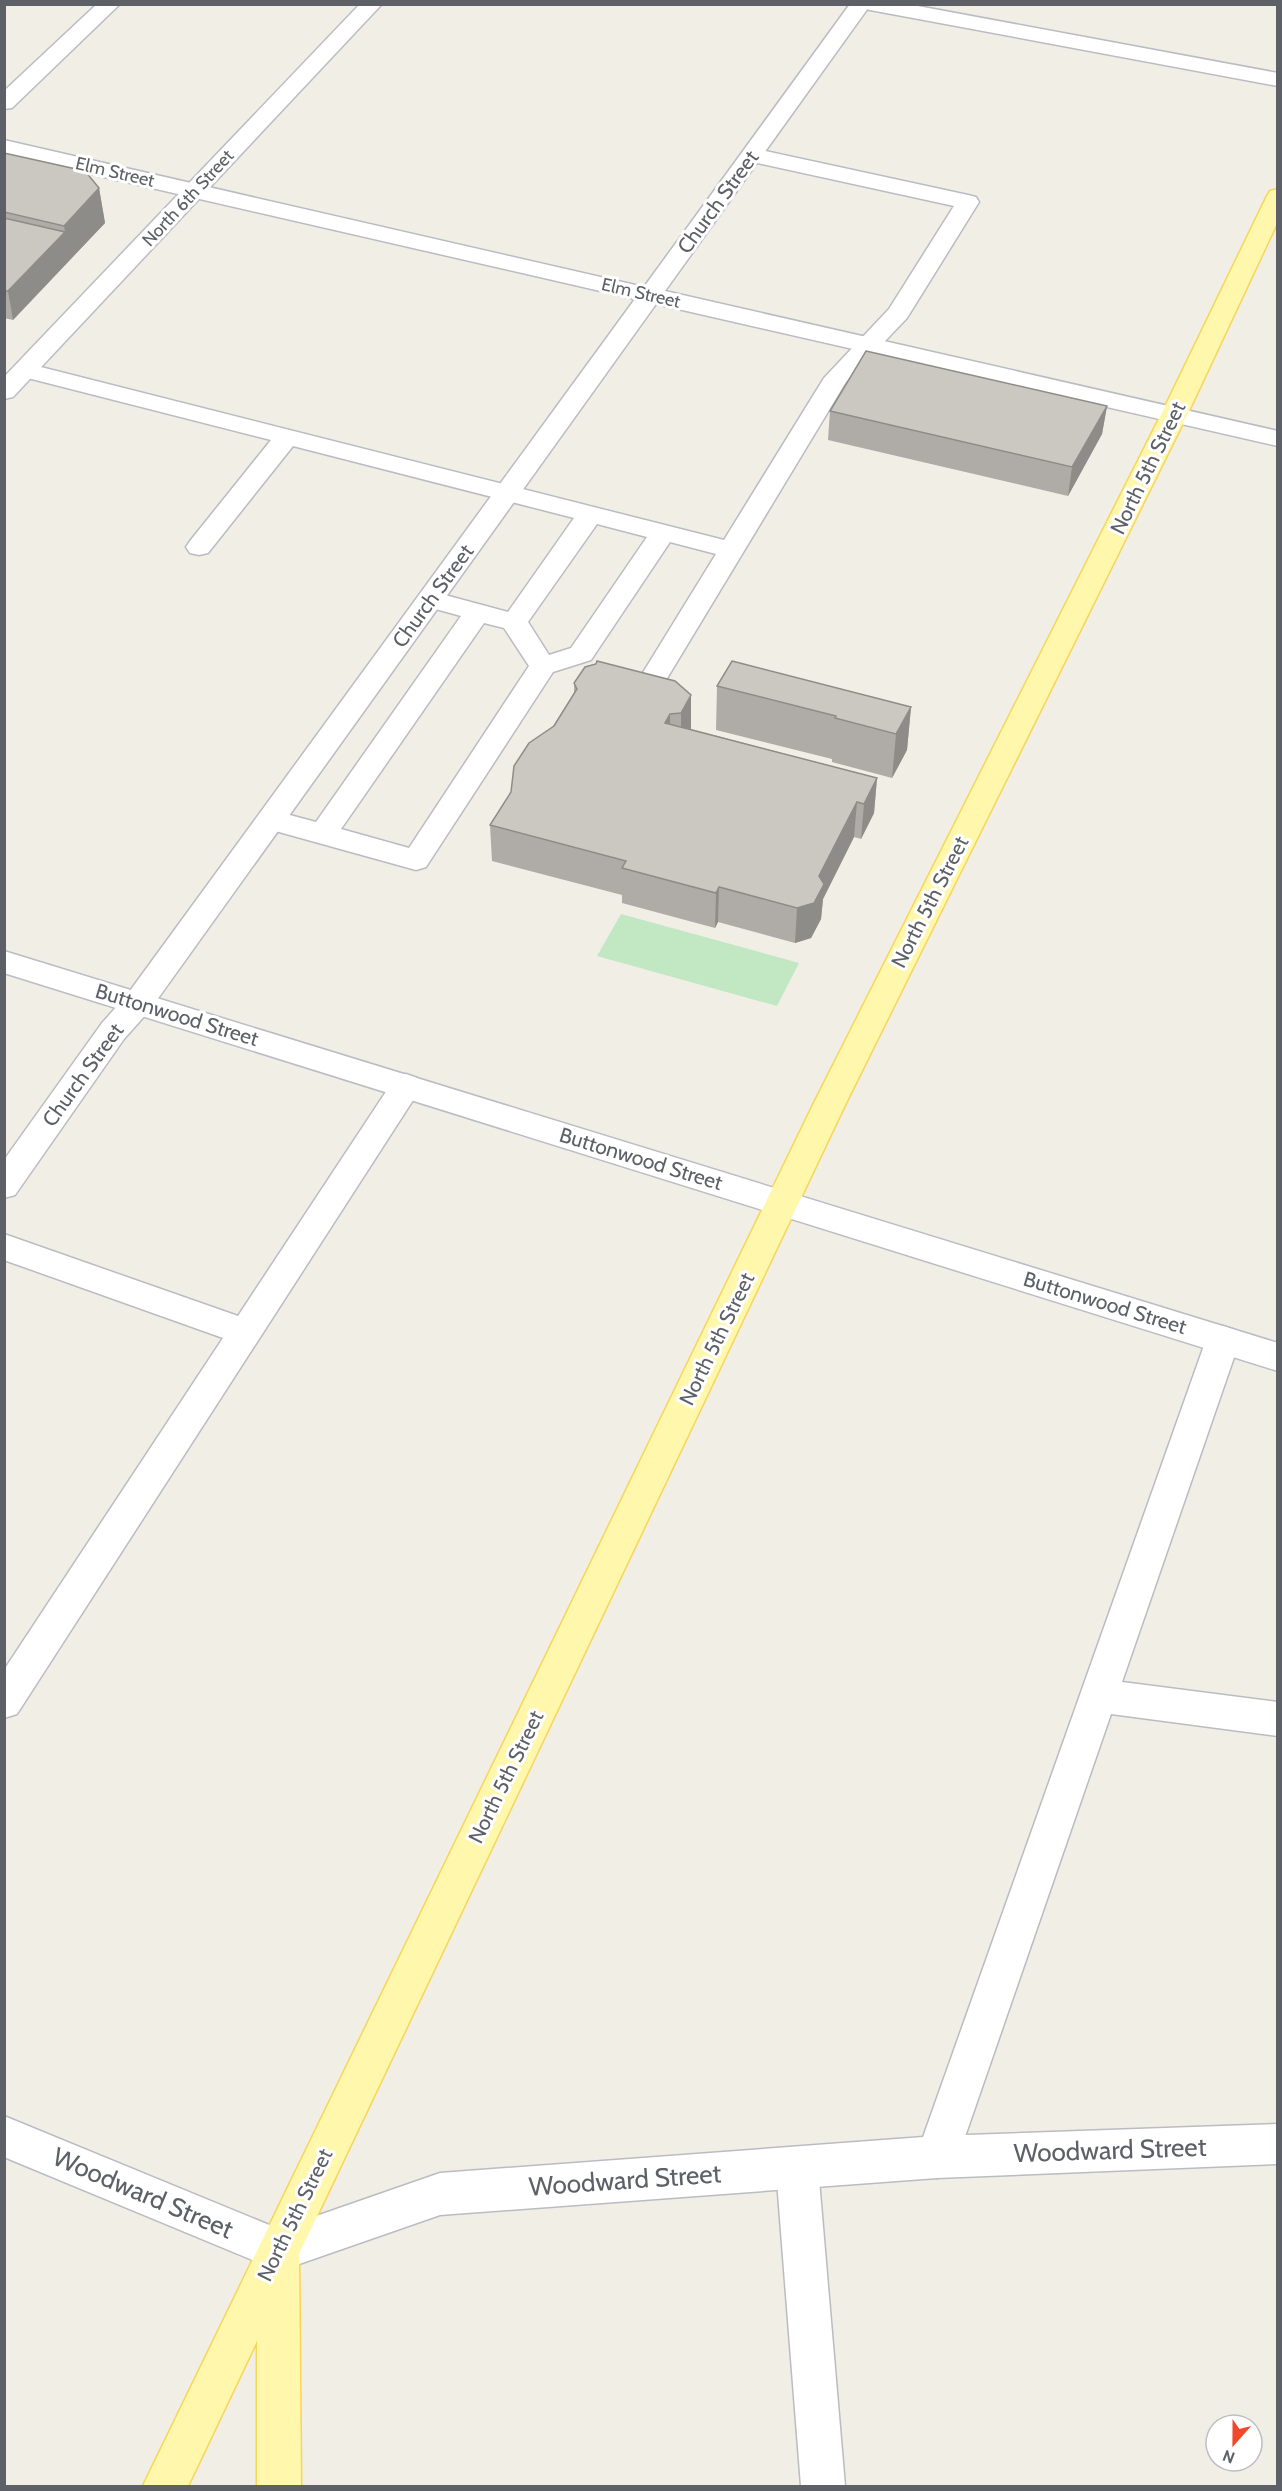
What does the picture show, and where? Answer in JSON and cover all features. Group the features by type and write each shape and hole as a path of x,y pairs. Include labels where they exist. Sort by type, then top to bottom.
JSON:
{"main road":[{"name":"North 5th Street","path":"165,2487 834,1094 1271,225 1278,196"},
{"path":"279,2250 279,2487"}],"street":[{"path":"4,103 110,4"},
{"name":"North 6th Street","path":"4,392 372,4"},
{"name":"Church Street","path":"4,1186 113,1031 138,1003 861,4"},
{"path":"870,4 1278,80"},
{"name":"Elm Street","path":"4,147 1278,439"},
{"path":"653,679 836,378 898,313 968,202 752,155"},
{"path":"25,370 731,550"},
{"path":"199,547 288,436"},
{"path":"514,622 591,513"},
{"path":"271,820 416,860 543,666 581,654 663,532"},
{"path":"430,599 514,622 543,666"},
{"path":"322,835 478,612"},
{"name":"Buttonwood Street","path":"4,962 1278,1357"},
{"path":"4,1702 406,1086"},
{"path":"4,1247 246,1332"},
{"path":"938,2157 1223,1340"},
{"path":"1099,1696 1278,1719"},
{"name":"Woodward Street","path":"4,2136 279,2250 440,2194 938,2157 1278,2144"},
{"path":"797,2168 823,2487"}],"green space":[{"path":"621,914 799,963 777,1006 597,956"}],"building":[{"path":"4,153 85,171 99,188 64,226 4,212"},
{"path":"4,218 65,232 8,291 4,291"},
{"path":"866,351 1107,406 1072,467 830,411"},
{"path":"597,661 675,681 691,695 681,713 670,714 665,723 877,778 864,804 857,802 819,876 824,884 814,903 797,908 719,887 716,893 622,868 626,861 490,825 511,792 514,766 529,743 554,726 577,689 574,683 585,667 596,664"},
{"path":"732,661 911,707 896,734 835,718 836,716 717,686"}]}
